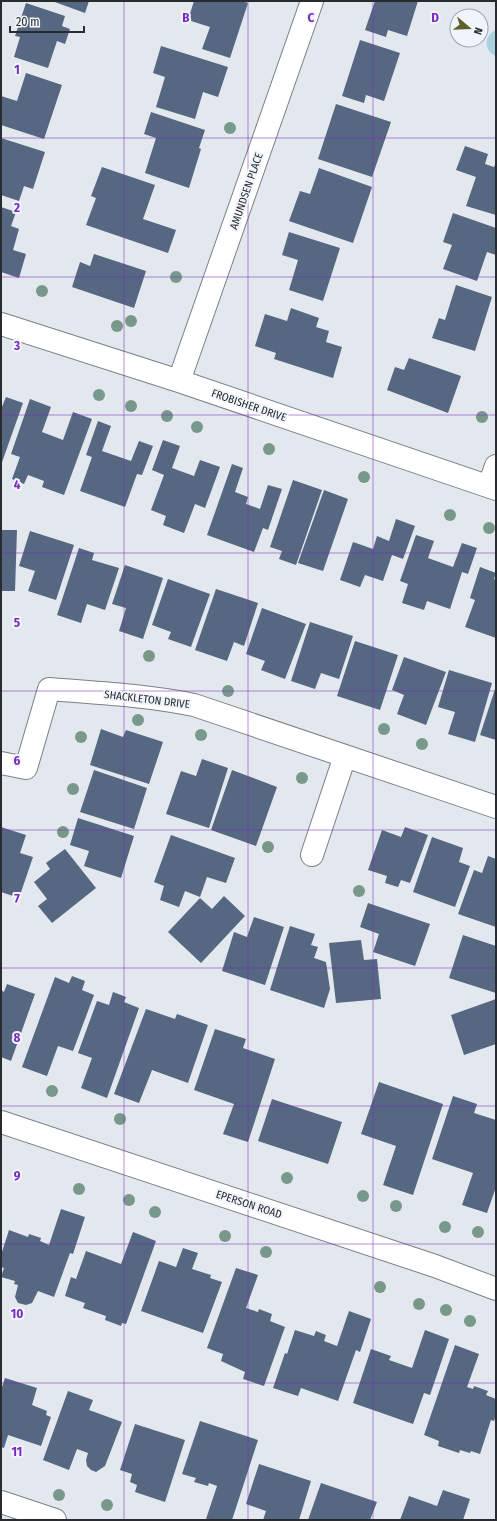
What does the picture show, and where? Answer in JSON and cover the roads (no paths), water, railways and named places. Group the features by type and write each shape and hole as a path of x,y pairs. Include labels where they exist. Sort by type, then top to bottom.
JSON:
{"street":[{"name":"AMUNDSEN PLACE","path":"179,381 312,1"},
{"name":"FROBISHER DRIVE","path":"1,324 179,381 492,488"},
{"path":"492,488 496,466"},
{"name":"SHACKLETON DRIVE","path":"1,763 26,768 48,689 170,700 194,705 496,807"},
{"path":"312,855 345,756"},
{"name":"EPERSON ROAD","path":"1,1122 435,1266 496,1289"},
{"path":"1,1502 55,1520"}],"water":[{"path":"496,30 496,56 492,54 488,48 489,48 489,35"}]}
